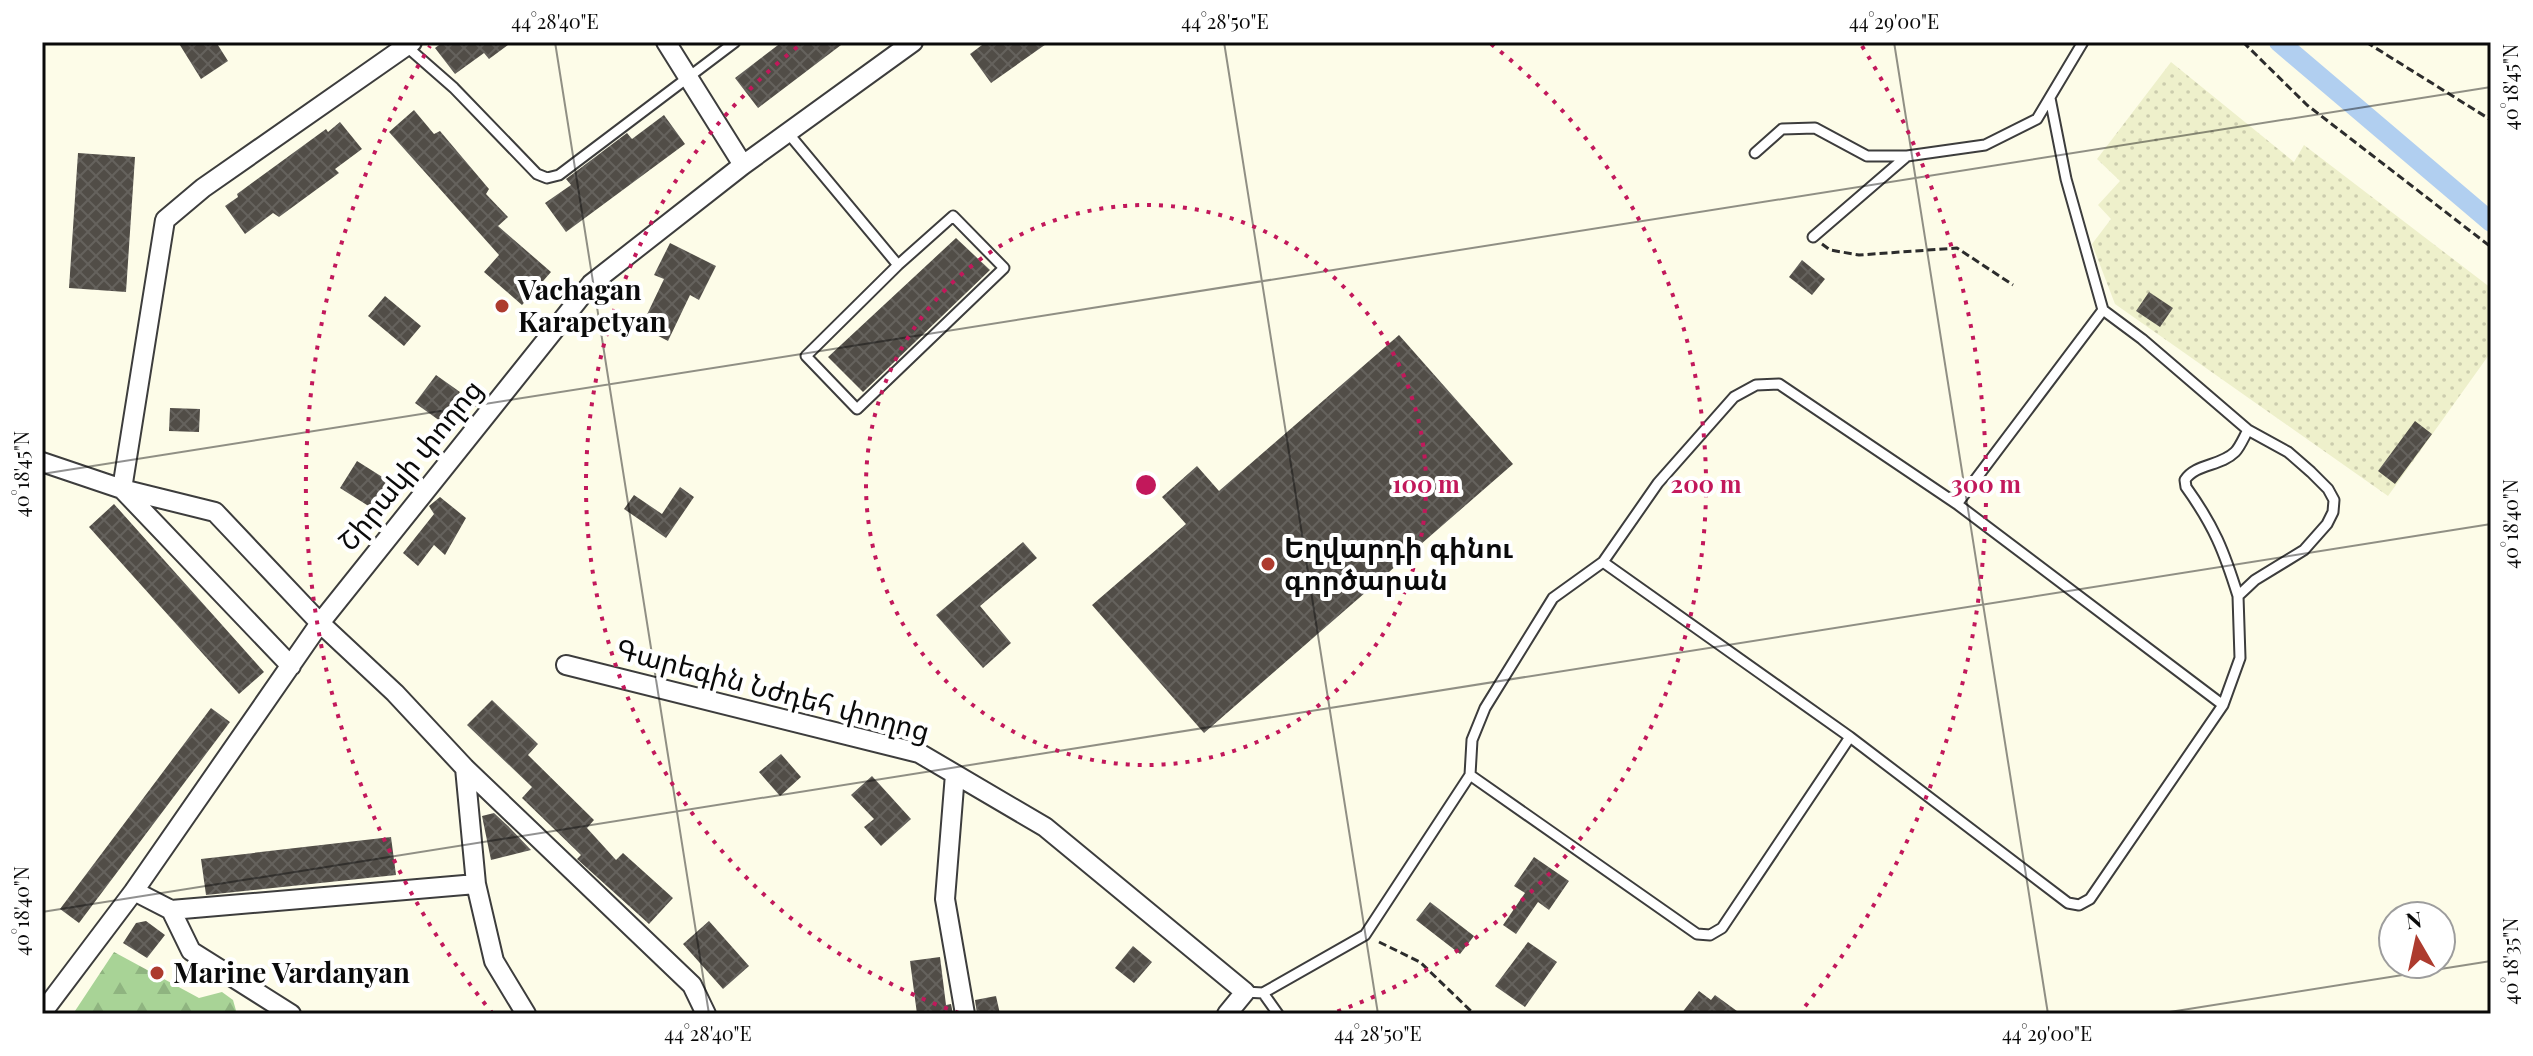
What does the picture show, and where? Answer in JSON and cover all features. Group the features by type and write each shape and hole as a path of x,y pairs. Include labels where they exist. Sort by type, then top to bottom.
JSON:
{"street":[{"path":"666,42 743,165"},
{"name":"Շիրակի փողոց","path":"42,1013 134,891 320,623 591,284 743,165 913,42"},
{"path":"122,489 165,220 203,188 409,44"},
{"path":"42,462 122,489 215,512 320,623 395,693 465,768 692,985 706,1014"},
{"path":"122,489 291,666"},
{"name":"Գարեգին Նժդեհ փողոց","path":"566,665 919,753 1045,827 1254,993"},
{"path":"465,768 476,884 494,961 526,1014"},
{"path":"955,774 945,899 965,1014"},
{"path":"134,891 171,910 476,884"},
{"path":"171,910 191,951 291,1014"},
{"path":"1227,1014 1254,993"}],"lane":[{"path":"409,44 537,174 547,178 559,175 735,42"},
{"path":"1755,153 1782,129 1815,128 1867,156 1907,156 1985,145 2037,119 2083,42"},
{"path":"2050,98 2066,179 2103,310 2142,339 2248,430 2288,452 2328,489 2334,500 2327,524 2304,550 2255,580 2238,596"},
{"path":"788,133 898,265"},
{"path":"1813,237 1907,156"},
{"path":"953,216 1004,268 857,409 806,356 898,265 953,216"},
{"path":"1957,504 2103,310"},
{"path":"1278,1014 1254,993 1365,935 1470,775 1472,740 1485,708 1553,598 1603,562 1658,483 1734,397 1756,385 1779,384 1957,504 2223,705"},
{"path":"1603,562 1850,737 2068,903 2079,905 2090,899 2223,705 2240,658 2238,596 2228,562 2211,521 2186,487 2185,480 2189,474 2236,451 2248,430"},
{"path":"1470,775 1697,934 1710,935 1722,928 1850,737"}],"path":[{"path":"2243,42 2307,105 2491,247"},
{"path":"2366,42 2491,120"},
{"path":"1813,237 1830,250 1859,255 1957,248 2013,285"},
{"path":"1365,935 1420,962 1474,1014"}],"green space":[{"path":"2171,62 2294,162 2304,145 2491,288 2491,352 2388,496 2115,304 2092,244 2111,219 2098,205 2120,181 2097,159"},
{"path":"114,952 199,998 222,992 233,1000 237,1014 73,1014"}],"building":[{"path":"178,42 216,42 228,61 201,79"},
{"path":"443,42 512,42 489,59 484,53 455,74 435,48"},
{"path":"782,42 845,42 758,108 735,78"},
{"path":"986,42 1049,42 991,83 970,54"},
{"path":"414,110 434,134 440,131 489,189 486,194 508,217 498,226 551,272 522,305 484,272 499,255 389,132"},
{"path":"664,115 685,144 566,232 545,203 571,185 566,179 627,133 632,139"},
{"path":"340,122 362,149 335,169 339,173 279,217 273,213 245,234 225,206 238,197 237,194"},
{"path":"78,153 135,157 126,292 69,288"},
{"path":"956,238 990,270 863,392 828,357"},
{"path":"670,243 716,266 699,300 690,295 668,341 641,327 664,279 654,275"},
{"path":"1802,260 1825,279 1812,295 1789,277"},
{"path":"2149,292 2173,308 2160,327 2136,311"},
{"path":"385,296 421,326 404,346 368,316"},
{"name":"Եղվարդի գինու գործարան","path":"1399,335 1513,464 1204,733 1092,605 1186,524 1162,497 1197,466 1219,491"},
{"path":"436,375 460,392 440,421 415,403"},
{"path":"170,408 200,409 199,432 169,431"},
{"path":"2415,421 2432,434 2395,484 2378,471"},
{"path":"357,461 395,485 378,512 340,488"},
{"path":"680,487 694,497 666,538 624,509 634,495 662,514"},
{"path":"440,497 466,518 445,555 434,545 418,566 403,553 434,514 429,506"},
{"path":"114,504 264,672 239,694 89,527"},
{"path":"1023,542 1037,558 980,606 1011,643 983,668 936,615"},
{"path":"492,700 538,744 528,755 594,820 587,828 616,860 623,853 673,898 649,924 577,859 581,855 522,798 532,787 467,725"},
{"path":"211,708 230,722 79,923 60,909"},
{"path":"781,754 801,777 780,796 759,772"},
{"path":"872,776 911,819 881,846 864,827 874,819 851,795"},
{"path":"494,813 531,850 491,860 482,816"},
{"path":"391,837 396,875 206,895 201,859"},
{"path":"1534,857 1569,881 1549,910 1538,902 1516,934 1503,925 1525,893 1514,886"},
{"path":"1430,902 1474,936 1460,954 1416,920"},
{"path":"146,921 165,935 147,958 123,943 136,923"},
{"path":"709,921 749,966 723,989 683,944"},
{"path":"1528,942 1557,962 1525,1007 1495,986"},
{"path":"1133,946 1152,962 1134,983 1115,968"},
{"path":"940,957 946,1005 951,1004 953,1014 917,1014 910,961"},
{"path":"1699,991 1711,1000 1715,995 1741,1014 1681,1014"},
{"path":"996,996 1000,1014 977,1014 975,1000"}],"waterway":[{"path":"2279,42 2491,222"}],"place":[{"name":"Vachagan Karapetyan","path":"502,306"},
{"name":"Եղվարդի գինու գործարան","path":"1268,564"},
{"name":"Marine Vardanyan","path":"157,973"}]}
